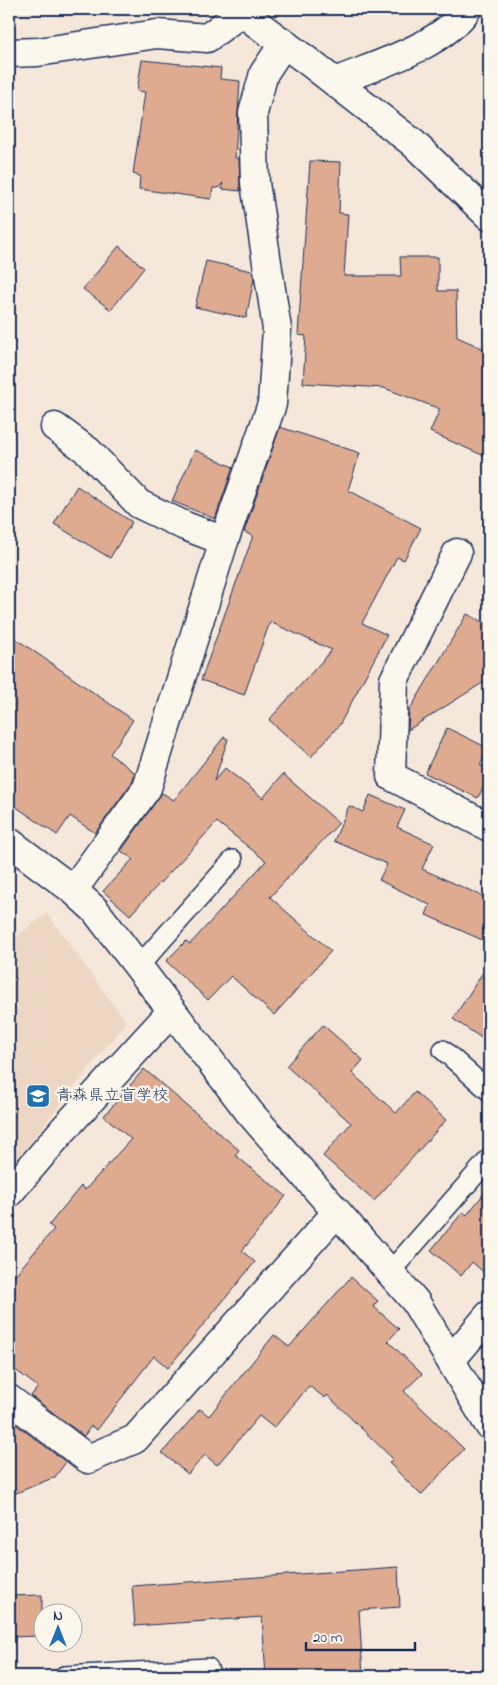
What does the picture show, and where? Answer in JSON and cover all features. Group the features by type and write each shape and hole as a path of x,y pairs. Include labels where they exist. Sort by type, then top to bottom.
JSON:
{"street":[{"path":"335,82 416,49 449,28 467,9"},
{"path":"9,52 38,52 157,34 207,38 240,11 413,143 489,216"},
{"path":"73,890 148,788 224,541 272,404 277,329 255,184 253,113 264,73 284,43"},
{"path":"55,427 88,452 139,504 185,526 224,541"},
{"path":"457,553 394,680 391,776 489,827"},
{"path":"9,842 73,890 95,910 250,1113 415,1301 489,1425"},
{"path":"9,1193 63,1130 172,1011"},
{"path":"9,1399 88,1458 135,1439 337,1212"},
{"path":"451,1360 489,1315"}],"lane":[{"path":"138,967 234,860"},
{"path":"442,1050 489,1091"},
{"path":"390,1272 489,1159"},
{"path":"64,1676 208,1668 210,1676"}],"shaded area":[{"name":"青森県立盲学校","path":"47,913 126,1022 9,1169 9,942"}],"building":[{"path":"142,60 221,68 220,79 240,81 235,158 239,158 240,191 222,189 223,183 218,188 213,188 211,199 139,189 140,176 133,174 145,92 137,91"},
{"path":"310,161 341,162 339,213 348,214 344,276 401,276 400,257 438,257 438,291 456,291 457,337 489,351 489,458 430,432 440,409 384,388 303,383 306,336 298,335"},
{"path":"119,246 144,268 111,310 83,289"},
{"path":"206,261 252,271 254,279 246,318 195,307"},
{"path":"280,427 360,453 348,490 421,528 404,560 397,557 362,623 387,635 340,724 311,757 269,720 332,650 270,622 244,695 201,680 253,536 244,532"},
{"path":"195,450 233,467 215,519 172,501"},
{"path":"77,486 132,522 110,558 54,524"},
{"path":"467,614 489,625 489,672 484,682 408,730 409,711"},
{"path":"9,634 133,720 110,754 135,773 133,781 95,833 70,816 57,835 9,802"},
{"path":"447,728 488,748 480,765 489,770 489,775 478,798 425,773"},
{"path":"224,737 228,739 214,781 225,768 263,798 283,774 339,823 270,897 331,951 274,1015 231,976 208,1000 166,961 186,941 190,944 266,861 217,822 130,915 103,891 133,859 121,851 162,793 174,800"},
{"path":"370,795 405,810 397,827 434,844 422,869 489,899 489,943 426,915 430,905 379,880 387,864 334,841 349,806 363,812"},
{"path":"489,963 489,1043 453,1019"},
{"path":"323,1025 363,1060 352,1073 396,1113 415,1092 446,1120 374,1201 323,1156 351,1123 286,1066"},
{"path":"144,1069 239,1150 235,1155 286,1196 242,1251 255,1262 168,1368 154,1356 97,1430 91,1426 84,1436 31,1396 38,1387 9,1365 9,1282 54,1229 49,1225 81,1186 85,1190 131,1139 104,1116"},
{"path":"489,1187 489,1277 472,1262 461,1276 431,1250 463,1212 467,1215"},
{"path":"351,1277 378,1301 373,1306 399,1329 388,1341 422,1374 404,1391 464,1449 421,1495 389,1463 393,1459 327,1395 325,1398 309,1386 274,1428 259,1416 217,1465 205,1455 188,1474 162,1453 200,1409 209,1416 274,1335 289,1347"},
{"path":"13,1422 66,1462 55,1477 9,1496 9,1427"},
{"path":"398,1567 400,1607 359,1610 363,1676 266,1676 262,1617 135,1626 132,1586"},
{"path":"42,1595 42,1602 32,1602 32,1636 9,1637 9,1596"}],"place":[{"name":"青森県立盲学校","path":"38,1096"}]}
